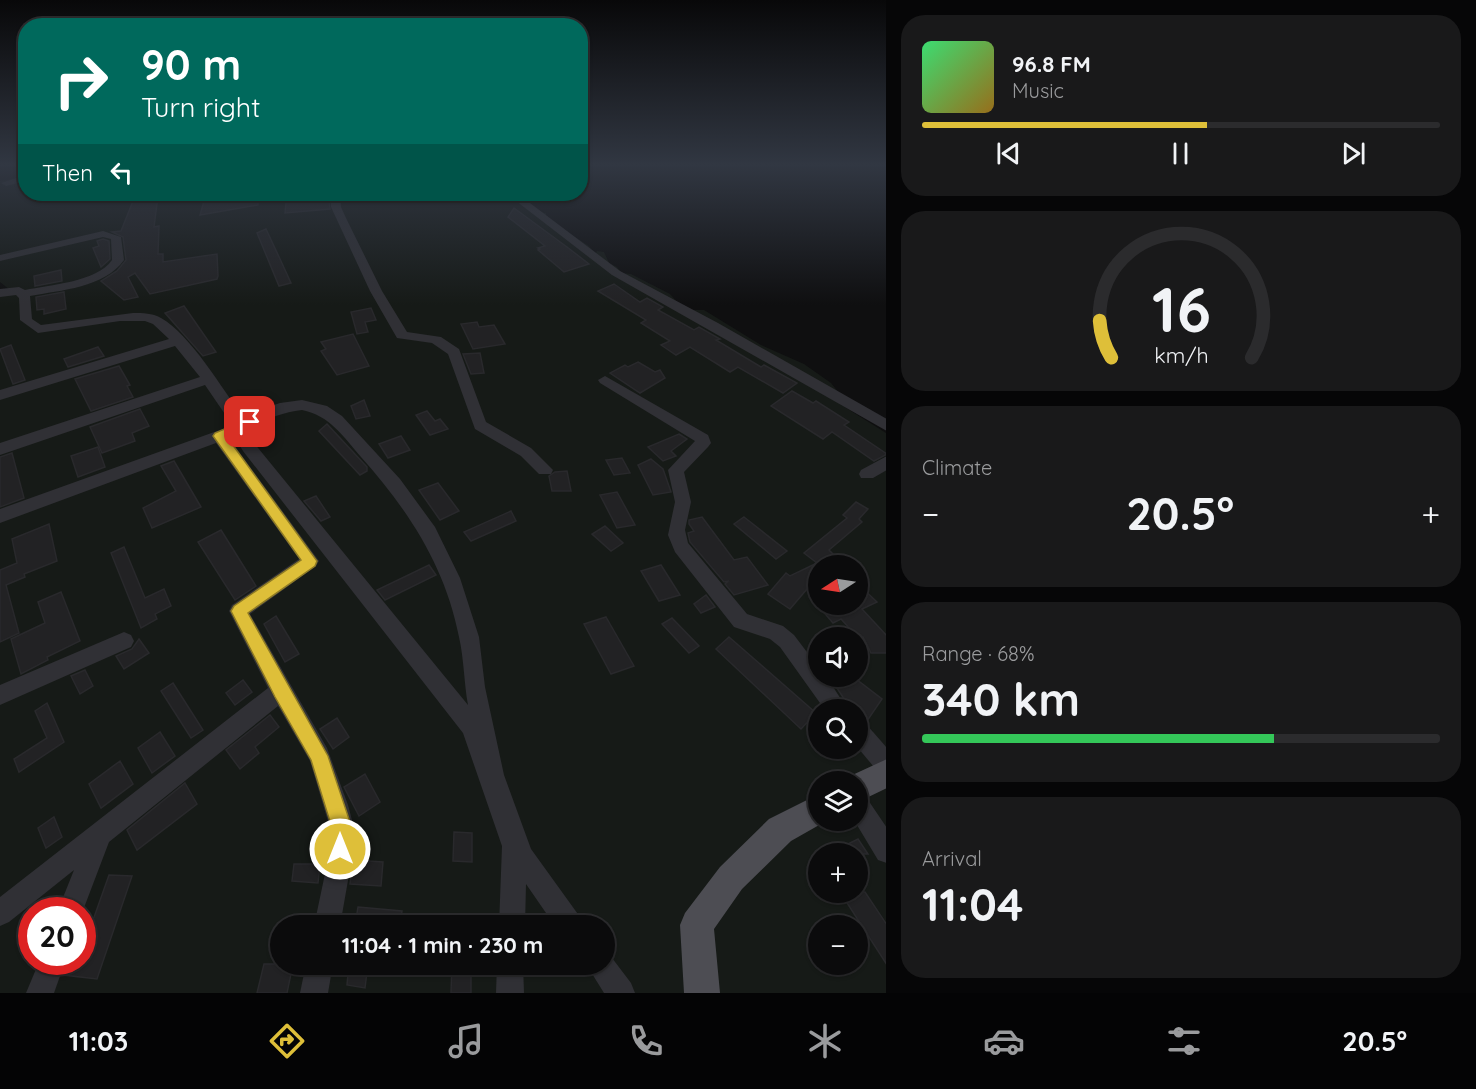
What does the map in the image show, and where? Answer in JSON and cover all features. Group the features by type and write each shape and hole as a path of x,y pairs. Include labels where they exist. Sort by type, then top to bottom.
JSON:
{"main road":[{"path":"868,782 886,772"},
{"path":"702,993 697,925 731,878 780,830 808,815"}],"lane":[{"path":"338,212 376,291 402,335 436,340 454,352 480,424 526,452 545,470"},
{"path":"536,212 616,273 714,326 886,426"},
{"path":"0,258 103,234 116,237 118,260 111,271 90,279 8,290"},
{"path":"8,290 25,297 26,320 38,329 146,317 158,320 180,340 206,380 239,422 229,432"},
{"path":"0,395 180,340"},
{"path":"0,449 206,380"},
{"path":"605,380 703,439 703,443 676,470 683,506 675,529 675,536 729,609 741,621 776,632 787,641 830,699"},
{"path":"0,516 229,432 280,408 302,405 322,409 337,420 394,483 429,532 451,578 469,638 475,687 493,775 521,856 563,915"},
{"path":"229,432 310,561 239,611 281,691 319,756 342,828 338,869 329,915"},
{"path":"229,432 248,447 472,727 514,846 512,915"},
{"path":"867,474 886,462"},
{"path":"0,695 124,640"},
{"path":"0,913 281,691"},
{"path":"868,744 886,765"},
{"path":"868,821 886,851"},
{"path":"76,897 100,834"},
{"path":"40,993 47,975"},
{"path":"314,993 318,975"},
{"path":"510,975 510,993"},
{"path":"607,975 621,993"}],"shaded area":[{"path":"0,212 541,212 546,213 546,218 589,246 595,254 597,251 604,252 609,263 622,273 631,274 670,294 678,303 692,310 704,310 761,345 804,364 831,383 843,398 840,404 886,433 886,993 0,993 0,293 10,290 0,282"}],"building":[{"path":"128,212 156,212 154,227 159,226 158,254 163,254 163,262 217,254 217,279 150,294 135,273 128,277 138,297 124,300 101,281 117,271 126,260 123,237 112,232 121,231"},
{"path":"511,212 520,212 589,264 564,272 538,250 545,246 508,217"},
{"path":"266,229 291,283 279,286 257,233"},
{"path":"103,239 109,241 110,259 101,267 93,248 99,246 97,241"},
{"path":"61,270 62,281 35,286 34,276"},
{"path":"614,284 640,302 647,298 663,307 658,310 694,330 699,327 761,367 764,365 797,383 783,393 738,367 730,372 690,347 676,355 661,345 670,341 641,323 646,320 598,291"},
{"path":"64,292 66,309 44,314 44,309 37,310 36,297"},
{"path":"184,306 216,352 203,356 165,313"},
{"path":"371,308 376,320 365,322 368,332 357,334 351,312"},
{"path":"477,322 479,327 494,325 505,344 473,349 461,324"},
{"path":"353,334 369,366 337,375 321,351 326,349 321,342"},
{"path":"11,345 25,380 13,384 0,349"},
{"path":"98,347 104,356 68,367 64,359"},
{"path":"480,353 484,373 471,374 463,354"},
{"path":"638,362 655,372 660,370 665,378 640,393 610,373 625,365 628,367"},
{"path":"119,366 130,385 127,386 133,397 91,411 75,379"},
{"path":"792,391 813,403 816,401 849,422 844,425 886,455 874,461 832,432 823,439 771,406"},
{"path":"364,400 370,416 356,419 351,406"},
{"path":"140,409 149,426 132,433 135,441 102,453 90,427"},
{"path":"427,411 435,421 440,419 448,429 430,435 416,415"},
{"path":"327,424 367,467 367,471 360,475 319,431"},
{"path":"679,434 687,439 671,451 676,456 663,461 648,447"},
{"path":"401,436 410,450 388,458 379,444"},
{"path":"98,447 105,467 78,477 71,456"},
{"path":"12,453 24,498 0,507 0,457"},
{"path":"622,458 630,473 614,475 606,460"},
{"path":"651,459 663,469 671,492 653,495 638,465"},
{"path":"174,461 201,507 152,528 143,508 176,491 161,466"},
{"path":"567,471 571,491 552,491 549,476 555,472"},
{"path":"438,483 459,511 440,520 419,490"},
{"path":"617,492 635,525 617,528 600,495"},
{"path":"316,496 330,517 321,521 304,501"},
{"path":"856,502 868,509 859,519 862,522 829,550 834,555 808,556 804,553 847,518 843,515"},
{"path":"511,511 516,521 471,541 464,532"},
{"path":"702,517 734,560 747,557 768,585 734,595 725,584 729,581 724,582 690,542 688,533 694,531 689,520"},
{"path":"744,517 787,551 776,559 734,524"},
{"path":"49,524 57,561 24,574 25,577 6,585 19,633 0,642 0,570 17,563 12,539"},
{"path":"605,526 623,543 611,551 592,534"},
{"path":"221,530 256,586 235,600 198,542"},
{"path":"124,547 145,598 164,589 171,606 155,614 157,619 141,628 111,553"},
{"path":"429,565 436,575 385,600 377,590"},
{"path":"661,565 680,595 659,601 641,571"},
{"path":"808,567 808,588 790,609 768,594 786,573 790,576"},
{"path":"61,592 80,641 47,657 48,660 21,674 11,639 45,623 38,602"},
{"path":"868,593 877,602 868,606"},
{"path":"706,595 715,607 701,613 694,604"},
{"path":"826,615 868,615 886,635 886,653 871,653 868,647 868,627 848,627 841,619 833,623"},
{"path":"276,616 299,654 285,662 264,624"},
{"path":"606,617 634,666 611,674 584,624"},
{"path":"672,618 699,646 689,653 662,624"},
{"path":"729,637 808,706 808,722 801,729 716,649"},
{"path":"139,639 149,653 124,669 116,656 132,649"},
{"path":"85,670 93,686 80,694 71,676"},
{"path":"243,680 252,692 235,705 226,693"},
{"path":"173,683 203,730 191,738 161,691"},
{"path":"836,687 866,687 882,699 868,720 868,699 844,699"},
{"path":"47,703 64,742 19,772 14,759 47,738 35,711"},
{"path":"270,715 279,727 255,747 259,753 240,769 226,750"},
{"path":"337,718 349,737 333,749 320,729"},
{"path":"160,732 175,756 152,773 138,748"},
{"path":"120,761 133,784 101,808 89,784"},
{"path":"365,774 380,802 359,816 344,787"},
{"path":"185,783 197,804 137,850 127,830"},
{"path":"54,817 62,837 46,848 38,828"},
{"path":"454,832 472,833 472,862 453,861"},
{"path":"353,860 383,862 381,886 350,884"},
{"path":"294,864 320,864 318,883 292,881"},
{"path":"109,875 132,876 97,979 63,975 96,975 96,912"},
{"path":"868,896 886,924 886,963 868,935 868,915 855,915 847,903 868,903"},
{"path":"358,907 402,911 401,915 357,915"},
{"path":"264,964 270,964 270,975 291,975 287,993 257,993"},
{"path":"348,975 367,975 365,988 347,985"},
{"path":"452,975 471,975 471,993 451,993"}],"route":[{"path":"250,422 219,436 310,561 239,611 281,691 319,756 342,828 340,849"}]}
